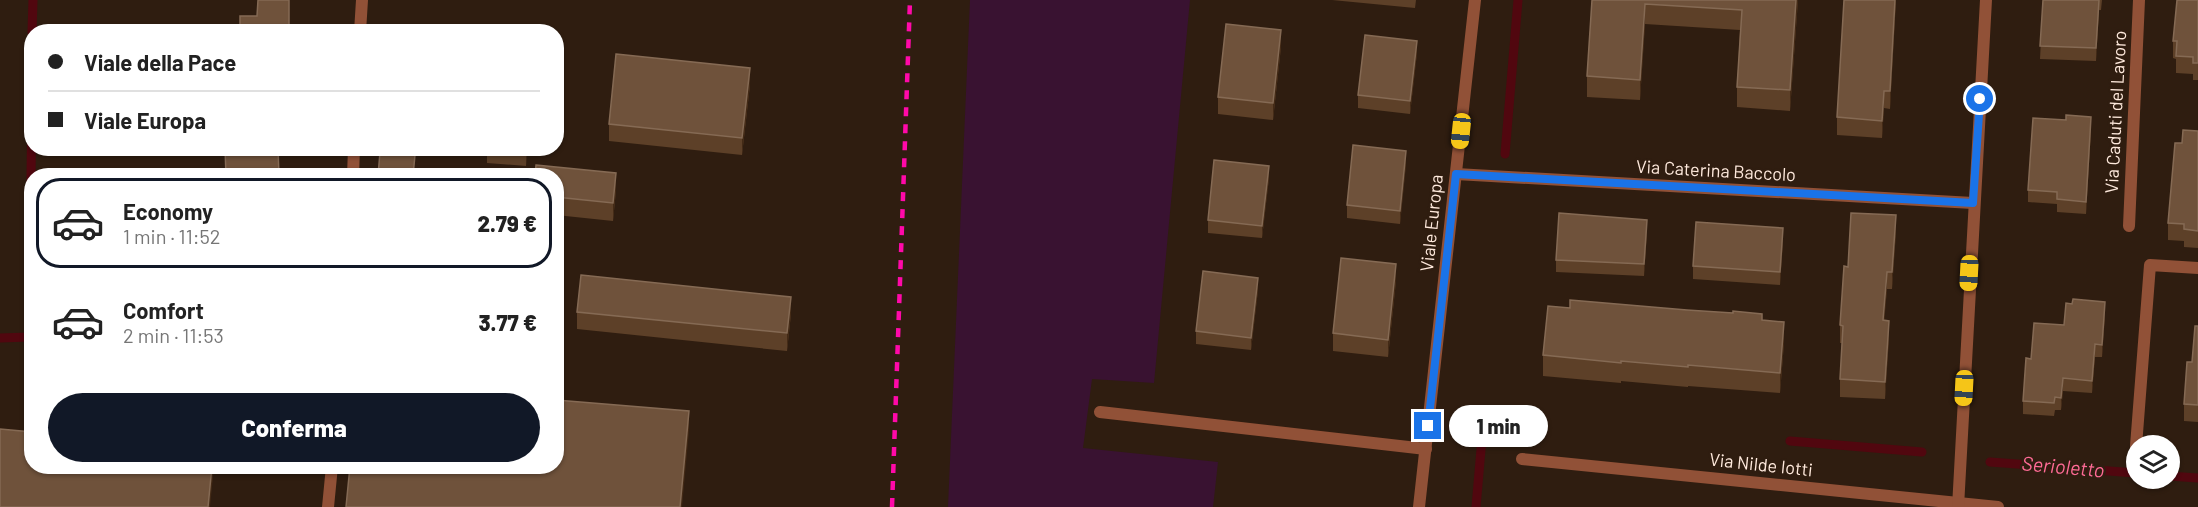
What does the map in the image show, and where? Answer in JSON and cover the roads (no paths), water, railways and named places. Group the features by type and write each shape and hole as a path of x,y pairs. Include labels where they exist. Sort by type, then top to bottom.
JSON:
{"street":[{"path":"360,24 362,0"},
{"name":"Viale Europa","path":"1419,507 1475,0"},
{"path":"1958,505 1986,0"},
{"name":"Via Caduti del Lavoro","path":"2129,226 2139,0"},
{"name":"Via Caterina Baccolo","path":"1456,174 1973,203"},
{"path":"2137,435 2150,265 2198,268"},
{"path":"1100,412 1426,449"},
{"name":"Via Nilde Iotti","path":"1522,459 1958,505 1998,507"},
{"path":"328,507 331,474"}],"waterway":[{"path":"32,24 33,0"},
{"path":"1505,154 1518,0"},
{"path":"31,156 31,168"},
{"path":"0,338 24,337"},
{"name":"Serioletto","path":"1476,507 1484,415"},
{"name":"Serioletto","path":"1790,441 1922,452"},
{"name":"Serioletto","path":"1990,462 2126,472"},
{"name":"Serioletto","path":"2180,477 2198,478"}],"railway":[{"path":"892,507 910,0"}]}
